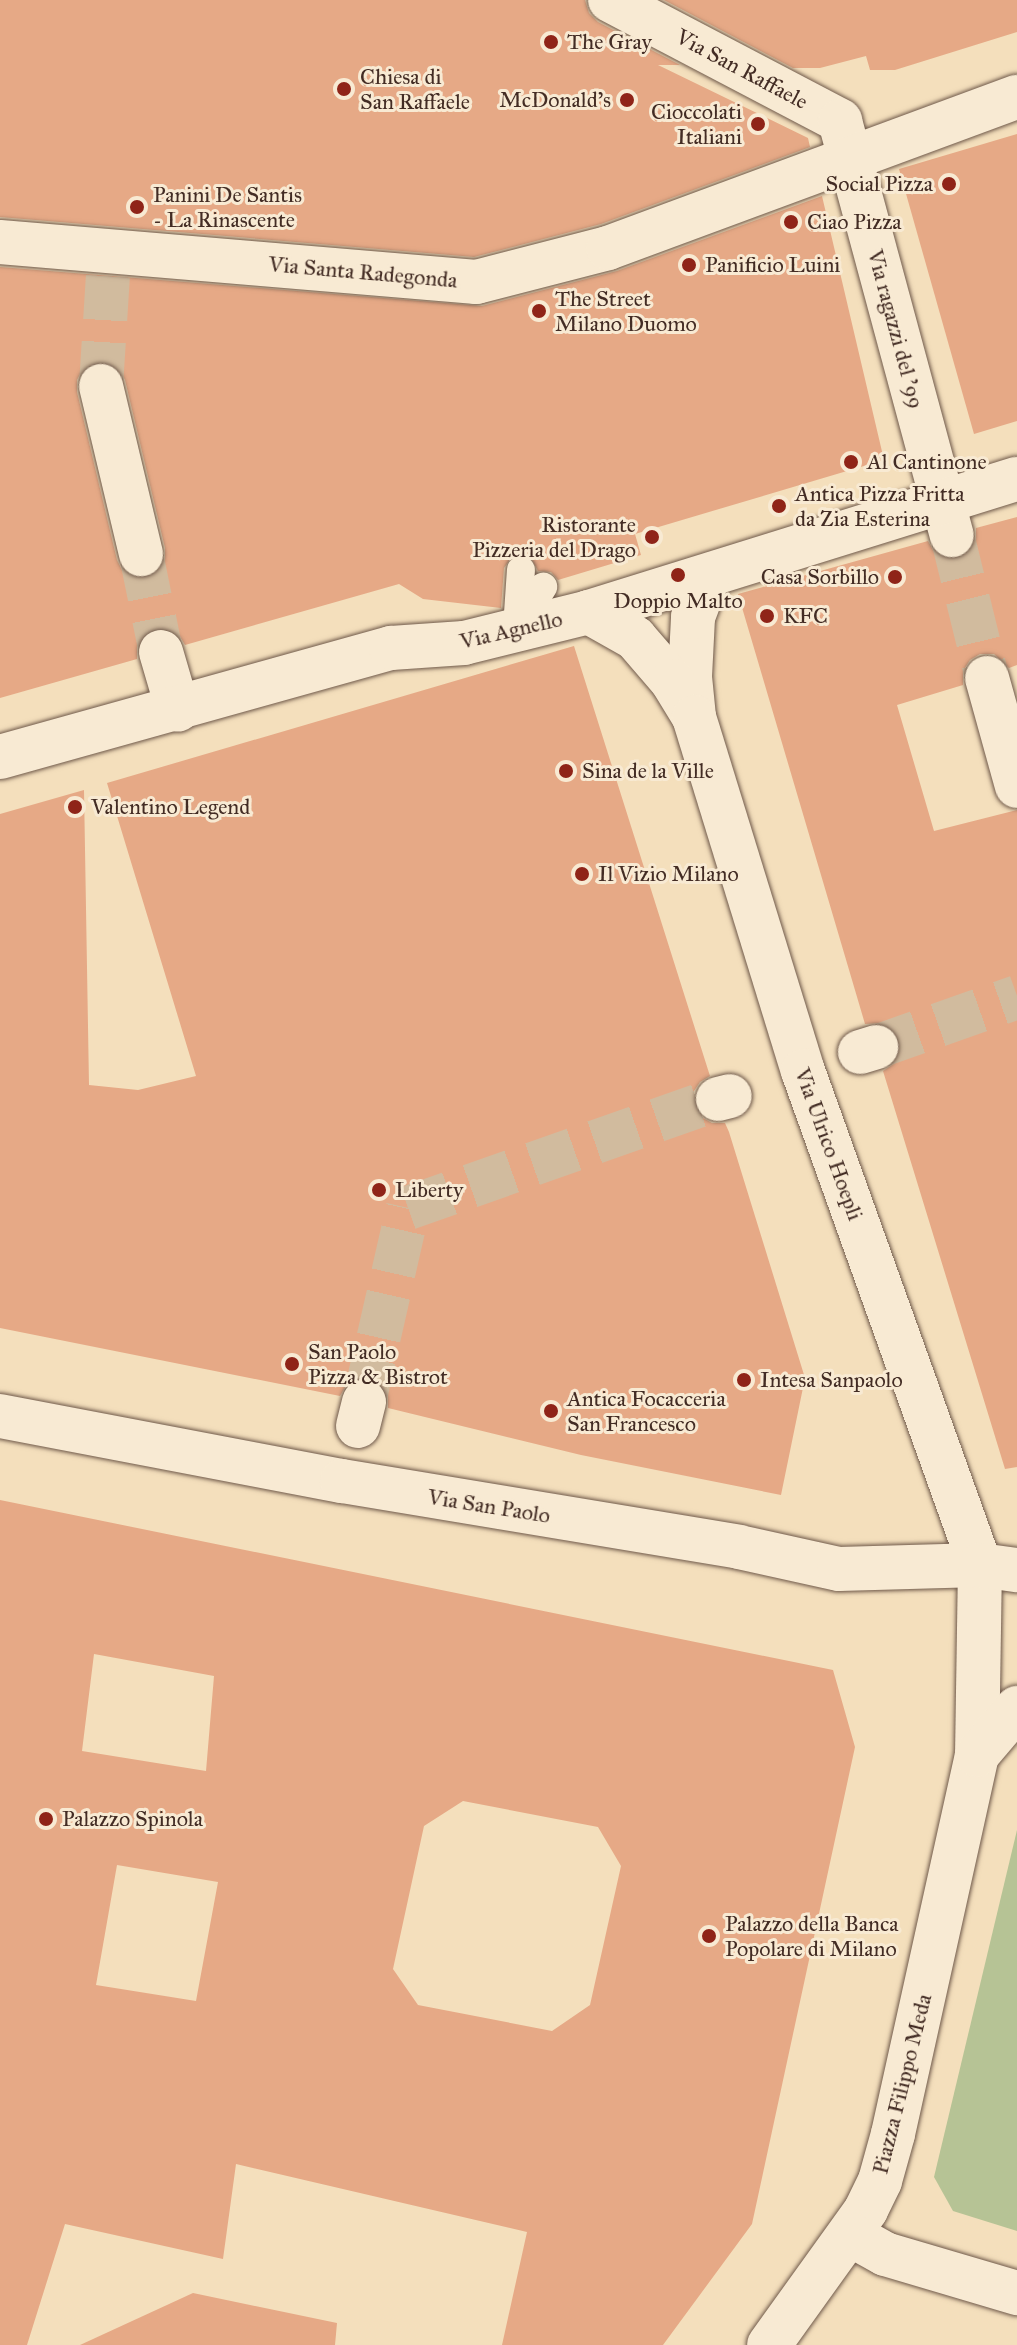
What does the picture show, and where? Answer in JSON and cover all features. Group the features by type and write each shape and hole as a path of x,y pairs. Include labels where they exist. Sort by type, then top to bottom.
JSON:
{"street":[{"name":"Via San Raffaele","path":"610,0 840,121 850,157"},
{"name":"Via Santa Radegonda","path":"0,242 109,263 476,282 608,248 1017,97"},
{"name":"Via ragazzi del '99","path":"850,157 947,518"},
{"path":"101,386 141,554"},
{"name":"Via Agnello","path":"0,757 178,710 391,648 464,643 589,612 708,577 947,518 1017,479"},
{"name":"Via Ulrico Hoepli","path":"708,577 693,617 690,677 694,717 803,1071 998,1567"},
{"name":"Via Ulrico Hoepli","path":"589,612 635,638 672,681 694,717"},
{"path":"161,652 178,710"},
{"path":"987,678 1017,786"},
{"name":"Via San Paolo","path":"0,1416 342,1481 739,1547 839,1569 998,1567"},
{"name":"Piazza Filippo Meda","path":"769,2345 851,2235 880,2181 977,1755 998,1567"},
{"name":"Piazza Filippo Meda","path":"977,1755 1017,1708"},
{"path":"851,2235 885,2254 1017,2293"}],"lane":[{"path":"517,628 532,578"}],"green space":[{"path":"1017,1830 1017,2231 953,2211 934,2177"}],"building":[{"path":"0,0 585,0 589,13 598,22 680,65 658,65 808,138 810,147 601,224 474,257 0,217"},
{"path":"664,0 1017,0 1017,32 895,70 870,70 866,56 820,68 793,68"},
{"path":"1017,134 1017,421 974,434 899,169"},
{"path":"822,196 884,460 635,534 641,555 558,580 551,572 538,571 530,556 514,554 504,568 501,608 423,599 399,584 185,645 178,633 155,628 142,635 137,647 137,659 0,698 0,267 482,306 617,271","holes":["96,362 109,362 119,368 125,380 165,548 165,560 159,572 146,578 133,578 123,572 117,560 77,392 77,380 83,368"]},
{"path":"1017,517 1017,665 1009,668 994,654 980,654 970,660 963,671 963,685 897,705 934,831 1017,810 1017,1467 1005,1469 883,1071 895,1063 900,1052 900,1040 893,1029 882,1023 865,1024 738,594 928,541 934,552 945,559 959,559 970,552 976,542 976,528"},
{"path":"574,646 710,1076 700,1082 694,1091 694,1106 701,1117 712,1123 725,1123 729,1132 805,1378 781,1495 581,1455 388,1408 388,1396 382,1385 369,1378 358,1378 347,1384 340,1396 0,1328 0,814 84,790 89,1085 138,1090 196,1076 107,783"},
{"name":"Palazzo della Banca Popolare di Milano","path":"0,1500 833,1670 855,1747 752,2224 663,2345 502,2345 527,2232 236,2164 223,2259 65,2224 27,2345 0,2345","holes":["94,1654 214,1676 206,1771 82,1751","463,1801 598,1827 621,1866 590,2005 552,2031 418,2005 393,1969 424,1826","117,1865 218,1882 196,2001 96,1985"]},
{"path":"193,2293 337,2323 335,2345 80,2345"}],"tunnel":[{"path":"101,386 108,276"},
{"path":"952,535 987,678"},
{"path":"141,554 161,652"},
{"path":"876,1047 1017,997"},
{"path":"364,1402 408,1208 718,1099"}],"place":[{"name":"The Gray","path":"551,42"},
{"name":"Chiesa di San Raffaele","path":"344,89"},
{"name":"McDonald's","path":"627,100"},
{"name":"Cioccolati Italiani","path":"758,124"},
{"name":"Social Pizza","path":"949,184"},
{"name":"Panini De Santis - La Rinascente","path":"137,207"},
{"name":"Ciao Pizza","path":"791,222"},
{"name":"Panificio Luini","path":"689,265"},
{"name":"The Street Milano Duomo","path":"539,311"},
{"name":"Al Cantinone","path":"851,462"},
{"name":"Antica Pizza Fritta da Zia Esterina","path":"779,506"},
{"name":"Ristorante Pizzeria del Drago","path":"652,537"},
{"name":"Doppio Malto","path":"678,575"},
{"name":"Casa Sorbillo","path":"895,577"},
{"name":"KFC","path":"767,616"},
{"name":"Sina de la Ville","path":"566,771"},
{"name":"Valentino Legend","path":"75,807"},
{"name":"Il Vizio Milano","path":"582,874"},
{"name":"Liberty","path":"379,1190"},
{"name":"San Paolo Pizza & Bistrot","path":"292,1364"},
{"name":"Intesa Sanpaolo","path":"744,1380"},
{"name":"Antica Focacceria San Francesco","path":"551,1411"},
{"name":"Palazzo Spinola","path":"46,1819"},
{"name":"Palazzo della Banca Popolare di Milano","path":"709,1936"}]}
